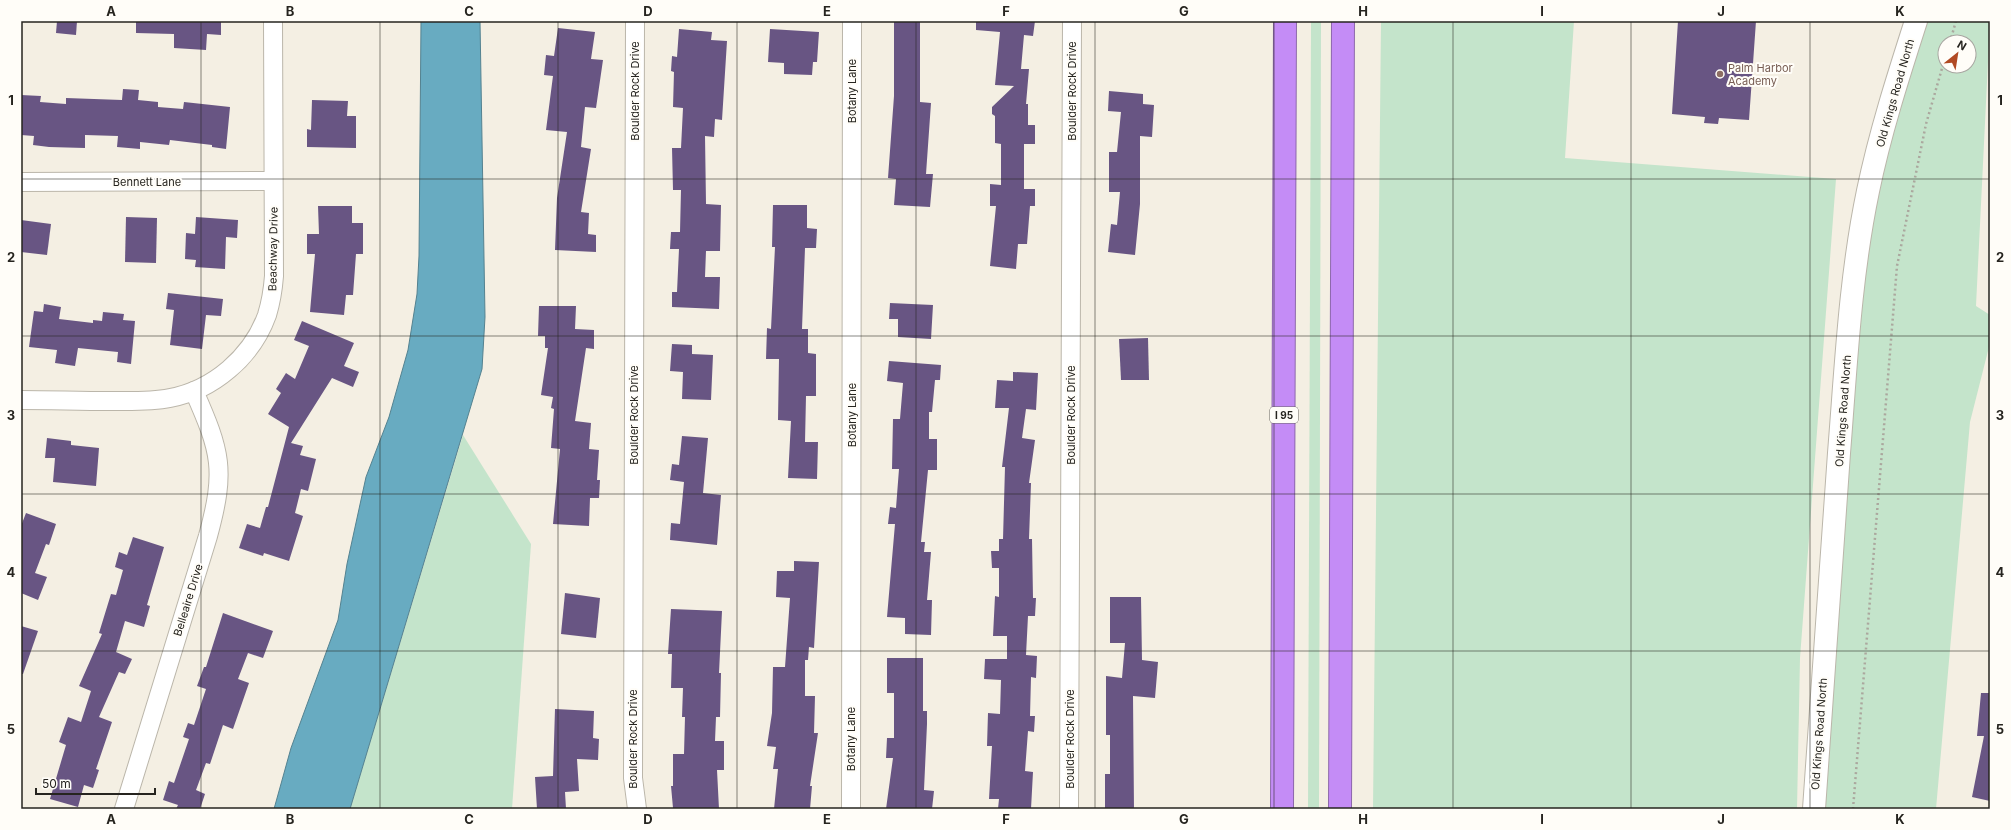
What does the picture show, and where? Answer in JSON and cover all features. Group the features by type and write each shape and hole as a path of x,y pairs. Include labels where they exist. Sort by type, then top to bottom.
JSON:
{"highway":[{"name":"I 95","path":"1282,809 1285,21"},
{"path":"1340,809 1343,21"}],"street":[{"name":"Beachway Drive","path":"21,400 156,400 174,397 194,391 215,380 238,361 260,330 267,314 274,276 273,21"},
{"name":"Boulder Rock Drive","path":"635,21 633,778 637,809"},
{"name":"Botany Lane","path":"851,809 852,21"},
{"name":"Boulder Rock Drive","path":"1069,809 1072,21"},
{"name":"Old Kings Road North","path":"1814,809 1845,382 1856,266 1868,190 1894,91 1916,21"},
{"name":"Bennett Lane","path":"21,182 273,181"},
{"name":"Belleaire Drive","path":"124,809 208,536 217,499 220,472 218,453 213,436 194,391"}],"path":[{"path":"1952,34 1956,21"},
{"path":"1853,809 1897,266 1926,124 1940,74"}],"green space":[{"path":"1311,21 1321,21 1319,809 1308,809"},
{"path":"1381,21 1574,21 1565,158 1836,179 1800,658 1797,809 1373,809"},
{"path":"1924,21 1990,21 1976,306 1990,315 1990,343 1970,422 1936,809 1822,809 1857,333 1866,260 1885,156"},
{"path":"463,435 531,544 512,809 350,809"}],"water":[{"path":"421,21 480,21 485,317 482,369 350,809 274,809 291,748 338,620 347,564 366,477 389,417 408,350 417,294 419,256"}],"building":[{"path":"57,21 77,21 76,35 56,33"},
{"path":"136,21 221,21 221,35 207,34 206,50 174,48 174,34 136,33"},
{"path":"894,21 920,21 920,102 931,103 926,174 933,174 930,207 894,205 896,179 888,178 894,96"},
{"path":"976,21 1035,21 1033,36 1024,35 1021,69 1029,69 1026,104 1028,104 1028,125 1035,125 1035,144 1024,144 1024,189 1035,189 1035,206 1030,206 1027,244 1018,244 1016,269 990,266 996,206 990,206 990,184 1001,185 1001,144 995,143 995,116 992,114 992,107 1014,86 995,85 1000,32 976,30"},
{"path":"1678,21 1756,21 1749,120 1719,118 1718,124 1704,123 1705,117 1672,114"},
{"path":"558,28 595,32 591,59 603,60 596,108 585,107 581,147 591,149 581,212 589,213 588,234 596,235 596,252 555,250 557,198 567,132 546,130 553,76 544,75 546,55 554,56"},
{"path":"679,29 712,32 711,40 727,41 722,120 715,119 714,137 705,136 706,204 721,205 720,251 706,251 705,277 720,277 719,309 672,307 672,292 677,292 679,249 670,249 671,232 680,232 681,190 673,190 672,148 681,148 683,108 673,107 674,72 671,71 672,56 677,57"},
{"path":"770,29 819,32 817,62 813,62 812,75 784,74 784,63 768,62"},
{"path":"123,89 139,90 138,100 158,102 158,107 183,109 184,102 230,107 226,149 212,147 212,145 170,140 169,145 140,142 140,149 117,147 118,136 85,135 85,148 49,147 33,145 34,136 21,135 21,95 41,96 40,102 66,104 66,98 122,100"},
{"path":"1109,91 1143,94 1143,104 1154,105 1152,137 1140,136 1140,204 1135,255 1108,252 1111,224 1117,225 1120,192 1109,192 1109,152 1117,152 1121,112 1108,111"},
{"path":"312,100 348,101 347,116 356,116 356,148 307,147 307,129 311,130"},
{"path":"773,205 807,205 807,228 817,229 816,248 805,248 802,329 808,329 808,353 816,354 816,396 806,396 805,442 818,442 817,479 788,478 791,421 778,420 779,359 766,359 767,328 771,329 775,247 772,247"},
{"path":"318,206 352,206 352,223 363,223 363,254 356,254 353,295 346,295 344,315 310,312 315,254 307,254 307,234 319,234"},
{"path":"126,217 157,218 156,263 125,262"},
{"path":"196,217 238,220 237,238 226,237 225,269 195,267 196,260 185,259 186,233 195,234"},
{"path":"21,220 51,224 47,255 21,252"},
{"path":"168,293 223,299 221,316 206,315 202,349 170,345 174,310 166,309"},
{"path":"890,303 933,305 931,339 898,337 898,319 889,319"},
{"path":"44,304 61,307 59,319 93,323 93,320 102,321 103,312 124,314 123,320 135,321 131,364 117,362 118,352 78,348 75,366 55,363 57,350 29,347 34,311 43,312"},
{"path":"539,306 576,306 575,329 594,330 594,349 586,348 575,421 591,423 589,449 599,450 597,480 600,480 599,498 590,498 589,526 553,524 560,449 551,448 554,409 551,408 553,397 541,395 548,348 545,348 545,336 538,336"},
{"path":"302,321 354,343 344,366 359,372 353,387 332,378 291,443 303,446 300,455 316,459 308,491 301,489 295,513 303,516 289,561 264,553 263,556 239,548 247,524 260,528 266,507 268,507 289,427 268,414 281,393 276,389 286,373 295,379 309,346 294,340"},
{"path":"1148,338 1149,380 1121,380 1119,339"},
{"path":"672,344 692,345 692,354 713,355 711,400 682,399 683,372 670,371"},
{"path":"889,361 941,365 940,380 935,380 932,412 929,412 929,439 937,439 937,470 928,470 921,542 925,542 924,552 931,552 927,600 932,600 931,635 905,634 905,618 887,617 895,524 888,524 890,507 896,508 899,469 892,469 893,419 900,419 903,383 887,381"},
{"path":"1013,372 1038,373 1036,410 1026,409 1022,438 1035,440 1029,483 1031,483 1029,539 1032,539 1033,598 1036,598 1035,616 1028,616 1026,655 1037,656 1036,678 1031,677 1030,716 1035,716 1034,732 1028,731 1025,771 1033,772 1031,809 998,809 999,799 989,799 992,746 987,746 988,713 1000,714 1001,680 984,679 985,659 1007,659 1007,636 993,636 995,596 999,597 999,568 992,568 991,551 999,551 999,539 1003,539 1005,467 1002,467 1009,408 995,408 997,380 1013,381"},
{"path":"682,436 708,438 703,493 721,495 717,545 670,540 671,523 680,524 684,482 670,480 672,464 679,465"},
{"path":"47,438 71,441 71,445 99,448 96,486 53,482 55,458 45,458"},
{"path":"26,513 56,524 49,545 46,544 35,573 47,577 38,600 21,593 21,526"},
{"path":"133,537 164,547 147,605 150,606 144,627 125,621 116,652 132,659 125,674 119,672 99,717 112,722 96,769 99,770 93,788 84,785 78,807 50,799 66,745 59,742 68,717 81,722 91,691 79,686 102,634 99,633 111,594 116,595 123,570 115,567 119,552 127,555"},
{"path":"794,561 819,562 814,648 809,647 808,660 805,660 805,696 815,696 814,733 818,733 810,786 812,786 810,809 774,809 778,769 773,769 776,747 767,746 772,713 773,667 785,667 790,598 776,597 777,571 794,571"},
{"path":"565,593 600,598 596,638 561,634"},
{"path":"1110,597 1141,597 1142,660 1158,662 1155,698 1133,696 1134,809 1105,809 1105,774 1110,774 1110,735 1106,735 1106,676 1122,678 1125,643 1110,643"},
{"path":"671,609 722,611 719,673 721,673 720,717 716,717 715,741 724,741 724,770 717,770 719,809 673,808 671,786 673,786 673,754 684,754 685,717 682,717 683,688 671,688 672,654 668,654"},
{"path":"223,613 273,631 263,658 248,653 238,679 249,683 233,729 223,725 210,764 206,763 196,790 205,794 200,809 176,809 178,805 163,800 169,781 174,783 189,739 183,737 188,723 194,725 206,689 197,686 204,667 206,667"},
{"path":"21,626 38,631 23,674 21,674"},
{"path":"887,658 923,658 923,711 927,711 924,790 934,791 932,809 886,809 893,758 886,758 887,738 894,738 894,693 887,693"},
{"path":"1981,693 1990,693 1990,801 1972,797 1984,736 1977,736"},
{"path":"555,709 594,711 593,738 599,739 598,760 577,759 579,791 565,792 566,809 537,809 535,777 553,776"}],"place":[{"name":"Palm Harbor Academy","path":"1720,74"}]}
